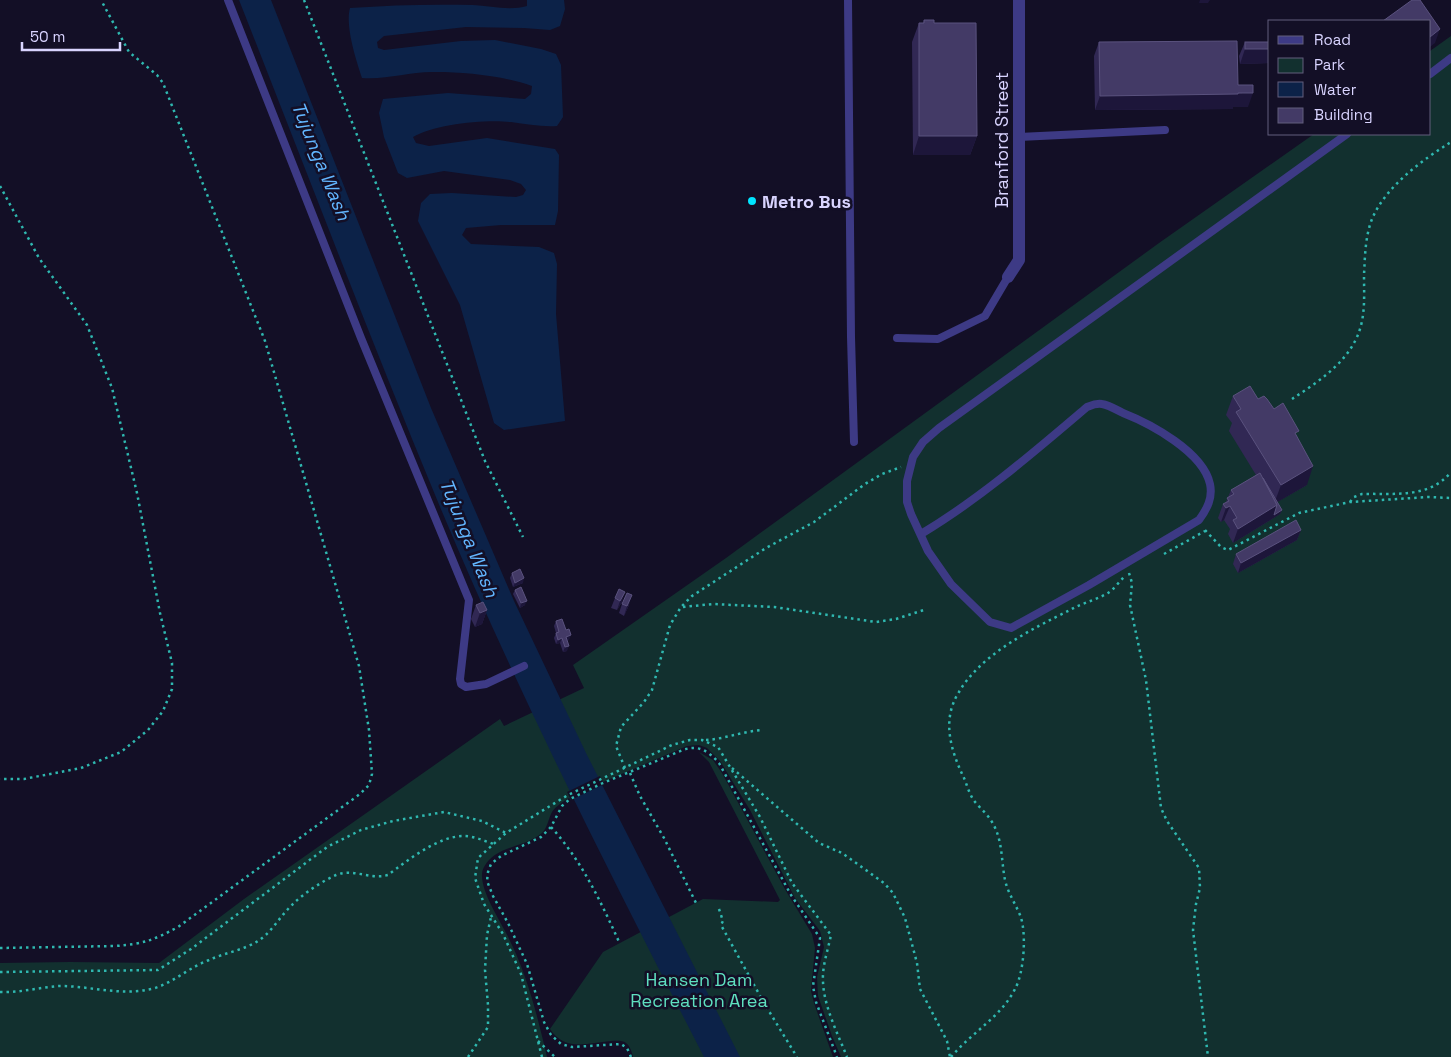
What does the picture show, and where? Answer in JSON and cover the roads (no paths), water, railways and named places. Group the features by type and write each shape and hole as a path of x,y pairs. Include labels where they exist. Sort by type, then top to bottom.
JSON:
{"street":[{"name":"Branford Street","path":"1008,278 1019,260 1019,0"}],"lane":[{"path":"228,0 362,338 469,600 461,684 466,687 486,684 524,666"},
{"path":"848,0 851,337 854,442"},
{"path":"1431,73 1451,58"},
{"path":"1019,137 1165,130"},
{"path":"921,534 949,517 1012,471 1087,407 1095,404 1103,404 1144,421 1170,437 1203,467 1210,484 1211,496 1208,508 1199,520 1011,628 990,622 951,584 928,551 910,514 906,502 907,481 913,457 923,442 939,428 1345,135"},
{"path":"897,338 938,339 984,316 1008,278"}],"water":[{"name":"Tujunga Wash","path":"239,0 271,0 431,408 514,601 586,753 740,1057 704,1057 599,851 532,713 468,573 412,440"},
{"path":"527,0 564,0 565,9 560,26 550,30 466,27 384,36 377,42 378,48 384,50 461,41 495,40 541,49 556,54 561,65 563,117 557,126 500,121 475,122 434,129 413,137 416,143 429,146 487,138 555,149 559,155 558,211 555,225 501,225 466,228 462,235 471,244 539,247 554,253 557,264 556,314 565,421 504,430 494,423 460,305 418,221 421,203 430,194 452,193 516,197 523,195 526,190 521,184 510,180 444,171 407,178 398,173 384,137 379,113 383,99 448,93 525,99 531,94 532,86 497,77 448,72 362,78 352,43 349,15 350,8 396,5 473,5 514,8 527,6"}],"place":[{"name":"Metro Bus","path":"752,201"}],"park label":[{"name":"Hansen Dam Recreation Area","path":"699,990"}]}
